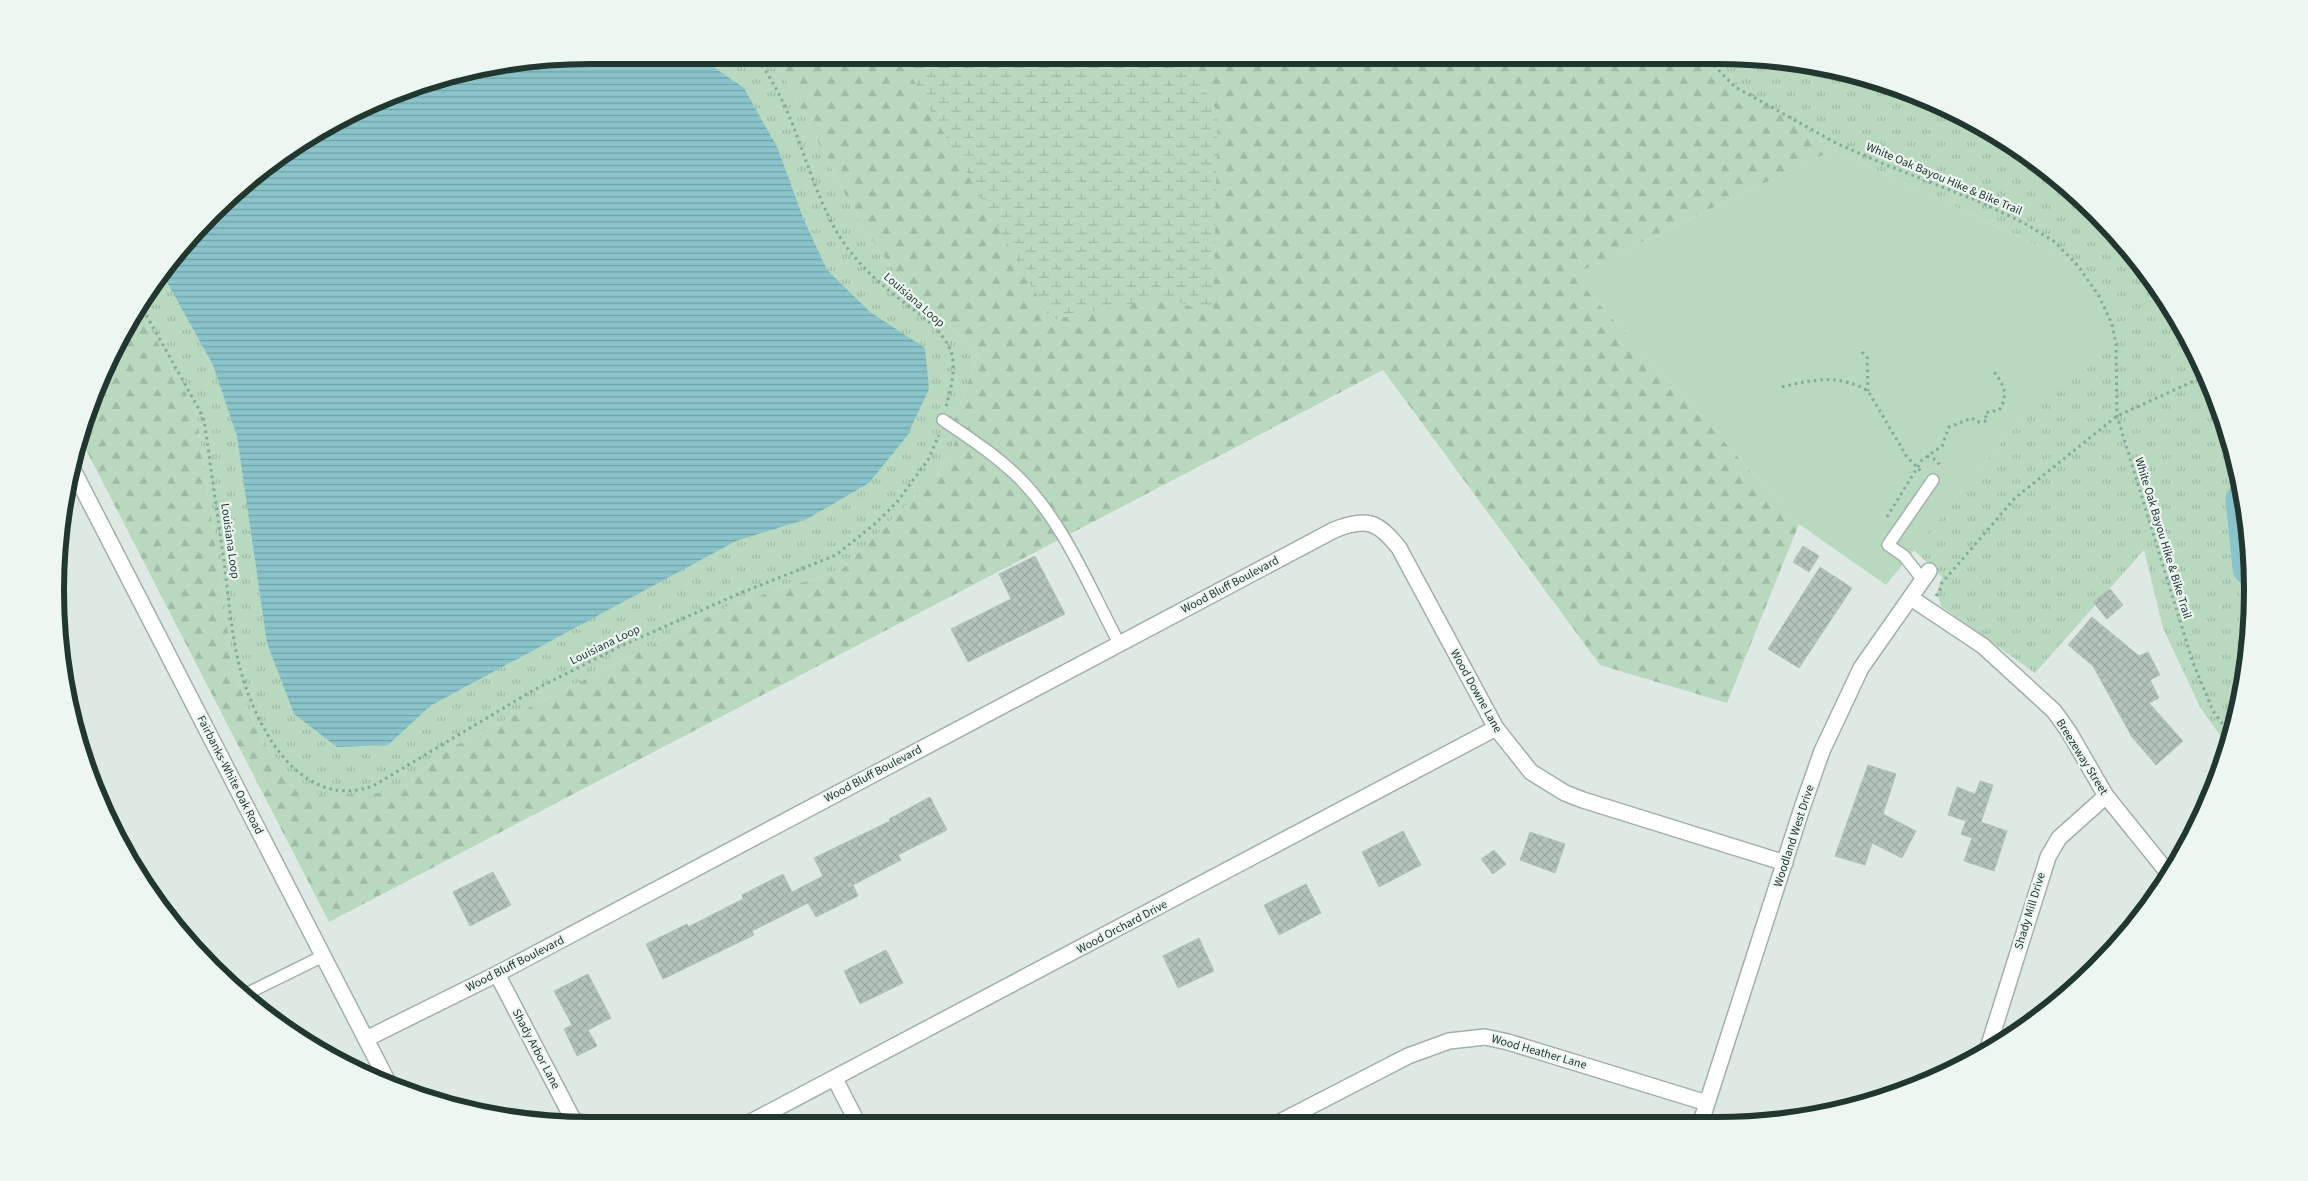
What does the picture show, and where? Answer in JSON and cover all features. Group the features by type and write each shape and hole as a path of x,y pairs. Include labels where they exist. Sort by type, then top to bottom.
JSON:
{"street":[{"name":"Fairbanks-White Oak Road","path":"77,476 384,1075"},
{"name":"Wood Bluff Boulevard","path":"366,1039 497,974 1334,530 1355,521 1369,522 1381,528"},
{"name":"Wood Downe Lane","path":"1381,528 1399,548 1496,728 1531,772 1565,793 1785,863"},
{"name":"Woodland West Drive","path":"1703,1117 1819,759 1861,668 1926,576"},
{"name":"Breezeway Street","path":"1911,598 1983,646 2048,705 2069,732 2106,796 2165,868"},
{"name":"Wood Orchard Drive","path":"761,1117 1496,728"},
{"name":"Shady Mill Drive","path":"1990,1041 2048,857 2059,838 2106,796"},
{"name":"Shady Arbor Lane","path":"497,974 572,1116"},
{"name":"Wood Heather Lane","path":"1290,1117 1430,1046 1449,1041 1485,1037 1508,1042 1707,1103"},
{"path":"834,1079 854,1117"}],"lane":[{"path":"943,420 1001,462 1032,492 1062,535 1119,644"},
{"path":"1926,576 1904,556 1888,545 1933,480"},
{"path":"250,992 323,956"}],"path":[{"name":"Louisiana Loop","path":"144,311 200,411 205,426 238,660 252,705 270,739 287,762 309,780 320,786 347,791 360,790 380,782 532,691 619,647 738,594 836,555 877,522 912,484 928,460 943,420 953,367 953,356 948,344 937,330 868,271 838,234 786,106 775,85 760,64"},
{"name":"White Oak Bayou Hike & Bike Trail","path":"1712,64 1735,88 1836,142 1884,164 1980,202 2024,223 2055,242 2078,266 2099,296 2112,324 2116,353 2117,416 2192,660 2213,711 2226,728"},
{"path":"1862,352 1866,357 1868,392"},
{"path":"1886,519 1916,468 1927,456 1942,446 1946,431 1952,424 1972,418 1982,422 1987,420 1985,413 1999,410 2005,396 2002,383 1994,372 1995,370"},
{"path":"1782,387 1812,380 1834,378 1851,382 1868,392 1901,449 1916,468 1933,480 1940,471 1941,465 1927,456"},
{"path":"1926,576 1937,584 1943,584 2015,498 2117,416 2199,378"}],"green space":[{"path":"778,64 861,225 916,300 979,351 955,419 955,457 840,571 735,603 446,750 398,792 322,797 288,773 264,743 246,705 232,660 196,411 142,315 194,243 218,218 243,194 298,153 327,134 358,118 421,92 454,82 522,68 556,65"},
{"path":"778,64 1717,64 1723,73 1834,150 1573,275 1799,524 1727,703 1600,665 1383,370 329,922 84,446 104,389 118,358 142,315 196,411 232,660 246,705 264,743 288,773 322,796 398,792 446,750 735,603 840,571 955,457 955,419 979,351 916,300 861,225"},
{"path":"904,64 1188,64 1218,112 1213,315 1165,297 1051,320"},
{"path":"1717,64 1786,68 1820,74 1887,92 1950,118 1981,134 2010,153 2065,194 2114,243 2135,270 2174,327 2190,358 2216,421 2234,488 2243,556 2243,625 2234,693 2222,739 2200,707 2163,628 2144,550 2035,673 1941,606 1937,592 1942,577 1914,550 2024,414 2056,254 1834,150 1722,73"},
{"path":"1834,150 2056,254 2109,298 2121,332 2024,414 1886,585 1799,524 1573,275"}],"water":[{"path":"709,64 744,88 778,149 803,218 827,270 870,312 925,348 929,389 907,436 869,483 807,519 736,541 430,706 388,745 337,747 294,714 267,643 237,436 213,365 166,280 194,243 243,194 327,134 389,104 421,92 488,74 556,65"}],"building":[{"path":"1803,546 1819,556 1809,572 1793,562"},
{"path":"1035,556 1065,614 968,662 951,629 1011,599 999,574"},
{"path":"1820,567 1852,588 1799,668 1768,649"},
{"path":"2110,589 2123,605 2107,619 2093,602"},
{"path":"2092,617 2139,656 2148,652 2160,675 2150,680 2159,698 2149,703 2183,741 2156,765 2132,737 2093,666 2068,645"},
{"path":"1868,765 1896,774 1883,814 1916,831 1902,858 1872,843 1865,865 1835,856"},
{"path":"1980,781 1993,785 1981,822 2007,831 1994,871 1964,861 1972,838 1961,834 1966,821 1948,815 1957,787 1975,794"},
{"path":"930,797 947,830 898,855 901,860 853,885 858,896 816,917 808,903 752,931 754,935 663,979 646,944 687,924 688,927 743,899 742,895 783,874 792,892 823,876 814,858 890,821 889,819"},
{"path":"1403,831 1421,865 1379,887 1362,852"},
{"path":"1530,832 1565,844 1555,873 1520,860"},
{"path":"1494,850 1506,864 1493,874 1481,859"},
{"path":"493,872 511,905 470,926 453,892"},
{"path":"1306,884 1321,913 1279,935 1264,905"},
{"path":"1199,938 1214,971 1178,988 1163,956"},
{"path":"886,950 903,983 860,1004 844,971"},
{"path":"588,974 611,1018 588,1030 597,1046 577,1056 564,1029 572,1025 554,991"}]}
